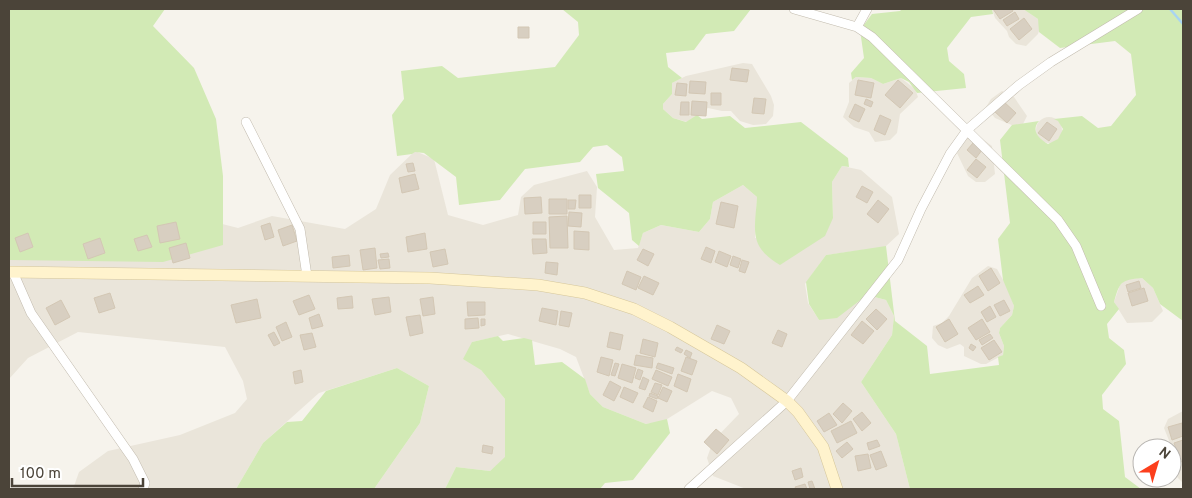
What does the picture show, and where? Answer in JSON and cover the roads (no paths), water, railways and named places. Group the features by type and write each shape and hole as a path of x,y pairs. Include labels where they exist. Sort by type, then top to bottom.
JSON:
{"main road":[{"path":"11,272 449,279 538,285 585,292 634,309 670,327 740,368 787,400 823,447 837,489"}],"street":[{"path":"794,9 857,27 872,37 1063,226 1076,246 1101,306"},
{"path":"857,27 867,9"},
{"path":"689,489 787,400 898,260 921,209 950,154 968,130 1019,85 1051,62 1138,9"},
{"path":"246,122 300,229 307,276"},
{"path":"11,272 32,313 133,459 145,483 144,489"}],"waterway":[{"path":"1170,9 1183,24"}]}
